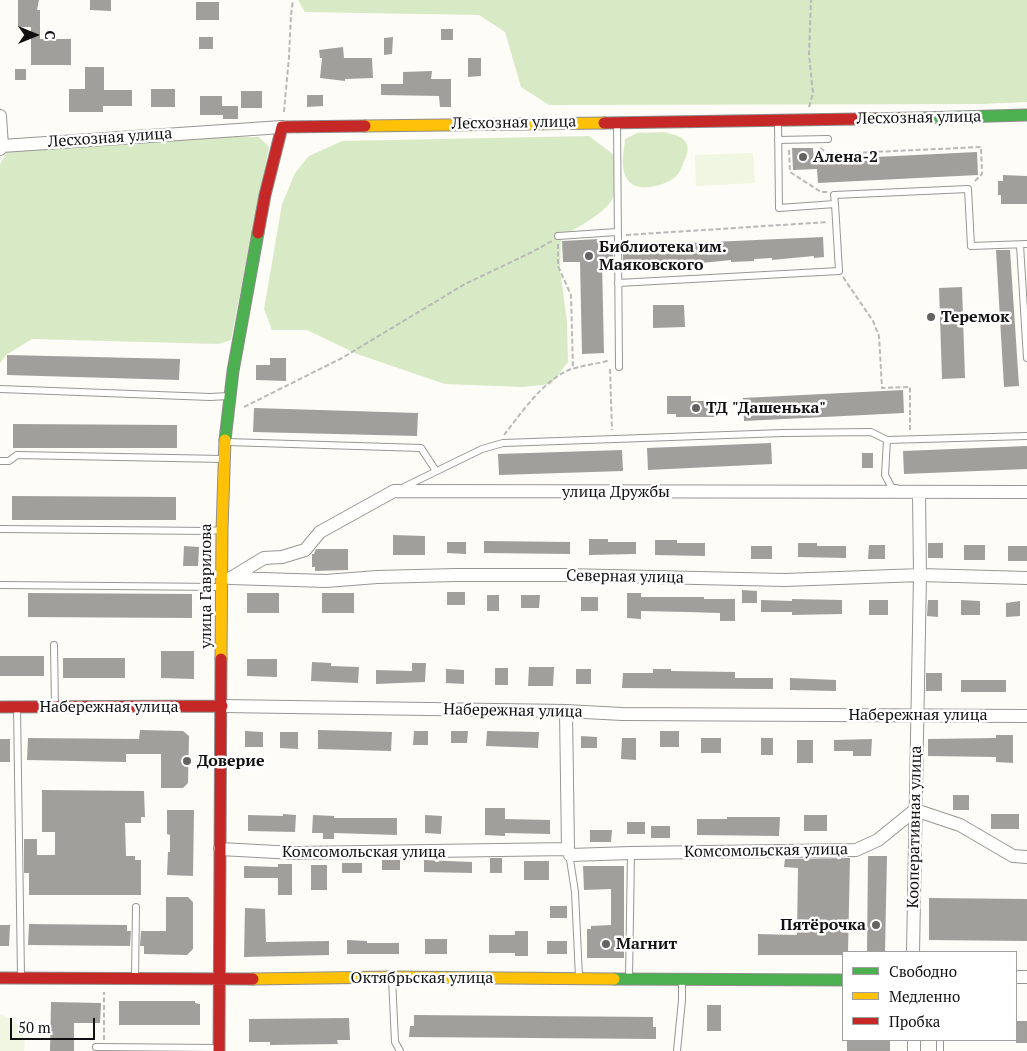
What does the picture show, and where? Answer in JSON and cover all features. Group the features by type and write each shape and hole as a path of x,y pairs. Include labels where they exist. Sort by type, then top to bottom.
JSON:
{"street":[{"name":"Лесхозная улица","path":"0,116 1,148 282,127 1027,115"},
{"name":"улица Гаврилова","path":"220,1050 220,849 225,581 222,530 225,442 233,371 264,195 282,127"},
{"name":"улица Дружбы","path":"225,581 264,558 282,557 305,550 320,532 394,492 1027,492"},
{"name":"Кооперативная улица","path":"913,951 920,575 919,492"},
{"name":"Северная улица","path":"225,581 326,580 416,576 565,575 785,580 920,575 1027,578"},
{"name":"Набережная улица","path":"0,707 222,706 566,711 622,714 1027,716"},
{"path":"566,711 569,852"},
{"path":"915,810 960,825 1013,856 1027,857"},
{"name":"Комсомольская улица","path":"220,849 294,853 631,853 856,850 878,840 915,810"},
{"name":"Октябрьская улица","path":"0,978 220,979 392,977 842,980"}],"lane":[{"path":"778,120 779,208 835,204"},
{"path":"617,122 619,367"},
{"path":"778,140 828,139"},
{"path":"618,283 839,271 834,195 968,189 971,246 1024,244 1027,358"},
{"path":"558,236 617,234"},
{"path":"0,389 230,396"},
{"path":"394,492 482,449 497,444 782,433 871,432 887,440 1027,436"},
{"path":"887,440 885,475 892,488 919,492"},
{"path":"225,442 421,448 436,471"},
{"path":"0,461 9,461 16,455 225,459"},
{"path":"0,529 222,530"},
{"path":"0,585 225,581"},
{"path":"54,646 54,707"},
{"path":"17,707 21,978"},
{"path":"569,852 575,892 579,978"},
{"path":"629,979 631,853"},
{"path":"135,979 136,907"},
{"path":"392,977 395,1042 400,1051"},
{"path":"677,1051 682,980"},
{"path":"96,1047 220,1050"}],"path":[{"path":"282,127 293,0"},
{"path":"806,120 813,93 809,55 811,0"},
{"path":"789,140 790,172 821,192 827,192"},
{"path":"814,140 814,145 829,154 981,148 982,174 968,189"},
{"path":"617,234 828,222"},
{"path":"558,236 558,266 571,294 573,369"},
{"path":"228,418 247,404 342,358 465,284 530,253 558,236"},
{"path":"839,271 873,321 880,336 882,388 910,387 910,439"},
{"path":"497,444 522,412 552,381 573,369 610,361 612,439"},
{"path":"104,992 104,1047"}],"green space":[{"path":"298,0 1027,0 1027,102 982,104 549,105 521,87 505,32 479,15 305,12"},
{"path":"664,132 681,137 687,145 687,154 679,172 674,178 662,184 648,187 635,186 626,177 623,168 625,139 637,133"},
{"path":"589,136 614,155 616,185 614,195 606,207 561,237 560,270 567,321 568,362 551,384 523,387 445,384 357,354 307,330 272,330 264,309 282,204 295,173 309,156 342,141"},
{"path":"29,137 259,137 269,147 231,340 218,344 32,339 6,355 0,363 0,164 7,151"},
{"path":"753,153 755,183 696,186 695,155"},
{"path":"0,1015 12,1020 20,1028 24,1039 24,1051 0,1051"}],"building":[{"path":"18,0 39,0 37,10 40,10 40,39 71,39 71,65 31,65 31,27 18,27"},
{"path":"90,0 111,0 111,11 90,10"},
{"path":"196,2 219,2 219,20 196,20"},
{"path":"441,29 453,29 453,40 441,40"},
{"path":"199,37 213,37 213,49 199,49"},
{"path":"393,37 392,54 384,55 384,38"},
{"path":"343,47 344,58 372,58 373,78 345,79 345,81 320,78 322,58 320,58 319,50"},
{"path":"468,58 481,58 481,76 468,77"},
{"path":"85,67 104,67 104,90 132,90 132,106 103,106 103,112 69,112 69,89 85,89"},
{"path":"15,69 26,69 26,80 15,80"},
{"path":"432,71 431,79 451,79 451,107 440,107 439,96 381,95 381,84 403,84 403,72"},
{"path":"151,89 175,89 175,107 151,107"},
{"path":"241,91 262,91 262,108 241,108"},
{"path":"307,95 323,95 323,106 307,107"},
{"path":"200,96 222,96 222,106 238,106 238,119 223,119 223,115 200,115"},
{"path":"792,148 813,148 814,160 977,152 978,175 818,183 817,169 793,170"},
{"path":"1003,175 1027,176 1027,204 1001,204 1001,195 998,195 998,181 1003,181"},
{"path":"823,237 824,257 814,258 814,256 772,260 772,258 731,262 731,260 691,264 690,262 674,263 674,265 623,267 623,246"},
{"path":"599,239 599,250 613,249 613,262 602,262 604,353 582,354 580,262 563,262 562,241"},
{"path":"996,250 1010,250 1019,386 1004,387"},
{"path":"962,287 965,378 942,379 939,288"},
{"path":"653,305 684,305 685,327 653,328"},
{"path":"7,355 180,359 179,380 7,375"},
{"path":"270,358 286,358 286,381 256,380 256,365 270,365"},
{"path":"903,390 904,413 744,421 743,398"},
{"name":"ТД \"Дашенька\"","path":"667,396 691,396 691,401 717,401 717,417 676,417 676,414 667,414"},
{"path":"254,408 418,413 417,436 253,432"},
{"path":"13,424 177,425 177,448 13,448"},
{"path":"771,443 772,464 648,470 647,448"},
{"path":"1027,446 1027,469 904,474 903,451"},
{"path":"622,450 623,471 499,475 498,454"},
{"path":"862,453 873,453 873,468 862,468"},
{"path":"12,496 176,497 176,520 12,520"},
{"path":"393,535 425,536 425,555 393,555"},
{"path":"589,539 608,539 608,542 636,542 636,554 589,555"},
{"path":"655,540 677,540 677,543 705,543 705,556 655,555"},
{"path":"484,541 570,542 570,554 484,553"},
{"path":"447,542 466,542 466,554 447,553"},
{"path":"798,543 817,543 817,546 846,546 846,558 798,557"},
{"path":"928,543 943,543 943,558 928,558"},
{"path":"869,545 885,545 885,559 868,559"},
{"path":"964,545 985,545 985,560 964,560"},
{"path":"184,546 199,547 198,566 183,566"},
{"path":"751,546 772,546 772,559 751,559"},
{"path":"1008,546 1027,546 1027,561 1008,561"},
{"path":"316,549 348,549 348,570 315,571 315,567 312,567 312,554 314,554"},
{"path":"742,590 757,591 757,603 742,603"},
{"path":"447,592 465,592 465,605 447,605"},
{"path":"28,593 192,594 192,618 28,617"},
{"path":"247,593 279,593 279,613 247,613"},
{"path":"322,593 354,593 354,613 322,613"},
{"path":"627,593 641,593 641,597 735,599 735,621 720,621 720,613 686,612 641,611 641,619 627,618"},
{"path":"487,595 499,595 499,611 487,611"},
{"path":"521,595 540,595 539,608 521,608"},
{"path":"581,597 598,597 598,611 581,611"},
{"path":"792,599 842,600 842,614 792,615 792,612 761,612 761,600 792,601"},
{"path":"869,600 888,600 888,615 869,615"},
{"path":"928,600 938,600 938,617 927,616"},
{"path":"961,600 980,601 980,615 961,615"},
{"path":"1020,601 1020,616 1006,617 1006,603"},
{"path":"161,651 194,651 194,679 161,678"},
{"path":"0,656 44,656 44,676 0,676"},
{"path":"63,658 125,658 125,678 63,678"},
{"path":"247,659 277,659 277,677 247,676"},
{"path":"312,662 331,663 331,666 359,667 358,683 311,681"},
{"path":"412,663 426,663 425,682 376,684 376,670 412,671"},
{"path":"529,667 554,667 553,686 528,686"},
{"path":"495,668 508,668 508,685 495,685"},
{"path":"446,669 464,670 464,684 446,683"},
{"path":"576,669 591,669 591,684 576,684"},
{"path":"653,669 735,672 735,678 773,678 773,689 622,688 623,673 653,673"},
{"path":"926,673 942,673 942,691 926,691"},
{"path":"790,678 836,680 836,691 790,690"},
{"path":"961,680 1006,680 1006,692 961,692"},
{"path":"140,730 183,731 189,736 188,783 183,788 161,788 161,754 126,754 126,762 27,760 28,738 139,739"},
{"path":"318,730 392,732 391,751 318,749"},
{"path":"245,731 263,732 263,747 245,747"},
{"path":"414,731 428,731 428,745 413,745"},
{"path":"451,731 468,731 467,743 451,743"},
{"path":"487,731 539,732 538,748 486,746"},
{"path":"660,731 679,731 679,747 660,747"},
{"path":"280,732 298,732 298,749 280,748"},
{"path":"996,735 1013,735 1013,763 996,762 996,757 928,756 928,739 996,738"},
{"path":"581,736 597,737 597,748 581,748"},
{"path":"622,738 636,738 636,760 621,759"},
{"path":"701,738 721,738 721,753 701,753"},
{"path":"761,738 773,738 773,755 761,755"},
{"path":"0,739 10,739 10,762 0,762"},
{"path":"872,739 871,756 853,756 853,751 834,751 834,740"},
{"path":"797,740 813,740 813,763 797,763"},
{"path":"42,790 144,791 145,817 141,817 141,823 125,823 126,856 135,856 135,860 141,860 141,895 29,895 29,873 24,873 24,839 37,839 37,855 55,855 55,832 42,832"},
{"path":"953,795 969,795 969,810 953,810"},
{"path":"485,808 505,808 505,819 550,820 550,834 505,833 505,836 485,835"},
{"path":"167,810 194,810 193,876 167,875 170,835 167,834"},
{"path":"283,814 296,815 295,832 248,831 248,815 283,816"},
{"path":"991,814 1019,814 1019,829 991,829"},
{"path":"313,815 334,816 334,818 397,818 397,835 334,833 334,839 323,839 323,833 312,833"},
{"path":"425,815 442,816 441,834 425,833"},
{"path":"804,815 827,815 827,831 804,831"},
{"path":"727,817 780,817 779,836 697,835 697,819 727,819"},
{"path":"627,822 645,822 645,834 627,834"},
{"path":"651,826 670,826 670,838 651,838"},
{"path":"590,830 612,830 611,842 590,842"},
{"path":"868,856 887,856 885,951 867,951"},
{"path":"490,858 502,858 502,873 490,873"},
{"path":"850,858 848,951 842,951 842,955 758,955 758,934 797,935 798,868 784,867 785,859"},
{"path":"382,860 400,860 400,870 382,870"},
{"path":"424,860 472,862 472,873 424,872"},
{"path":"524,861 549,861 549,880 524,880"},
{"path":"342,863 362,863 362,873 342,873"},
{"path":"278,864 292,864 292,895 278,895 278,878 244,878 244,866 278,867"},
{"path":"311,865 327,865 327,890 311,890"},
{"path":"583,866 624,866 624,958 587,958 587,929 591,929 591,926 611,925 611,889 584,890"},
{"path":"166,897 188,897 193,902 193,949 187,955 144,954 144,946 140,946 141,931 166,931"},
{"path":"929,898 1027,899 1027,941 929,940"},
{"path":"550,906 567,906 567,918 550,918"},
{"path":"245,908 265,909 266,942 329,941 329,955 244,957"},
{"path":"29,924 127,925 127,931 131,931 130,946 28,945"},
{"path":"0,925 10,925 9,946 0,946"},
{"path":"515,931 528,931 528,956 515,956 515,953 489,953 489,935 515,935"},
{"path":"425,939 447,939 447,954 425,954"},
{"path":"347,940 367,941 367,943 399,943 399,954 347,954"},
{"path":"547,941 567,941 567,954 547,954"},
{"path":"119,1001 195,1001 195,1003 200,1004 200,1025 119,1025"},
{"path":"51,1002 101,1003 100,1023 74,1023 74,1051 50,1051"},
{"path":"707,1005 721,1005 721,1031 707,1031"},
{"path":"414,1015 653,1017 653,1027 656,1027 656,1039 409,1037 410,1026 414,1026"},
{"path":"349,1018 350,1040 337,1040 338,1044 270,1045 270,1042 249,1042 249,1019"},
{"path":"1017,1021 1027,1021 1027,1043 1016,1043"},
{"path":"847,1041 890,1041 890,1051 847,1051"}],"traffic: fast":[{"path":"921,118 1027,115"},
{"path":"225,440 233,371 258,233"},
{"path":"614,979 842,980"}],"traffic: slow":[{"path":"365,126 604,123"},
{"path":"221,659 225,440"},
{"path":"253,979 392,977 614,979"}],"traffic: jam":[{"path":"604,123 921,118"},
{"path":"258,233 265,195 282,127 365,126"},
{"path":"219,1051 221,659"},
{"path":"0,707 222,706"},
{"path":"0,978 253,979"}],"place":[{"name":"Алена-2","path":"803,157"},
{"name":"Библиотека им. Маяковского","path":"589,256"},
{"name":"Теремок","path":"931,317"},
{"name":"ТД \"Дашенька\"","path":"696,408"},
{"name":"Доверие","path":"187,761"},
{"name":"Пятёрочка","path":"876,925"},
{"name":"Магнит","path":"606,944"}]}
